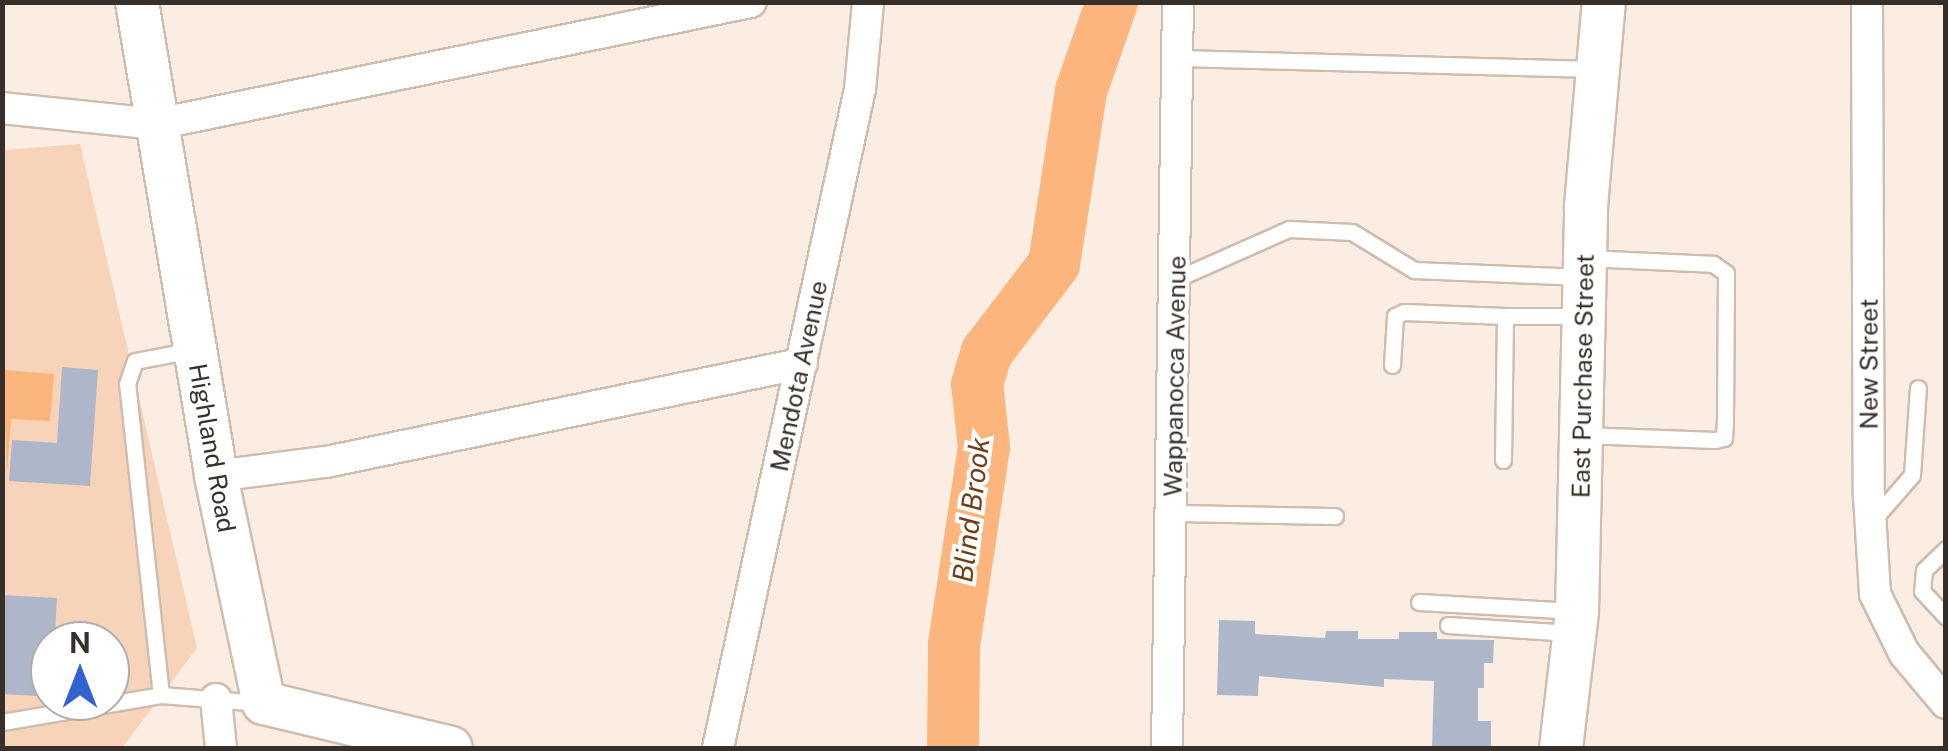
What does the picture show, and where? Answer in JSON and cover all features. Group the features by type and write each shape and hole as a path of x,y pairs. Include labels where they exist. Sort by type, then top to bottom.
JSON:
{"street":[{"name":"Highland Road","path":"136,2 216,476 264,703"},
{"path":"2,108 157,124 751,2"},
{"name":"Mendota Avenue","path":"718,748 860,89 868,2"},
{"name":"Wappanocca Avenue","path":"1166,748 1173,513 1178,2"},
{"name":"East Purchase Street","path":"1561,748 1576,622 1583,284 1596,69 1604,2"},
{"name":"New Street","path":"1867,2 1871,522 1876,594 1886,622 1946,703"},
{"path":"216,476 326,462 802,363"},
{"path":"216,699 221,748"},
{"path":"264,703 451,748"}],"lane":[{"path":"1178,58 1596,69"},
{"path":"1176,278 1279,232 1352,232 1371,239 1390,258 1446,275 1583,284 1713,264 1726,273 1724,438 1582,435"},
{"path":"1392,365 1395,316 1404,312 1505,316 1583,284"},
{"path":"1504,460 1505,316"},
{"path":"161,695 127,384 134,361 195,350"},
{"path":"1871,522 1912,474 1918,388"},
{"path":"1173,513 1335,516"},
{"path":"1946,549 1924,570 1922,591 1946,617"},
{"path":"1419,602 1576,622"},
{"path":"1448,625 1576,622"},
{"path":"2,722 161,695 264,703"}],"shaded area":[{"path":"80,144 197,648 122,748 3,748 3,150"},
{"path":"3,370 54,374 50,421 11,419 7,473"}],"building":[{"path":"62,367 98,370 90,486 9,481 12,440 57,443"},
{"path":"2,595 57,598 56,621 30,621 30,696 2,694"},
{"path":"1219,620 1255,621 1255,634 1325,638 1326,631 1358,631 1358,639 1399,639 1399,632 1437,632 1437,639 1494,640 1493,663 1484,663 1484,688 1478,688 1478,721 1491,721 1491,748 1432,748 1434,681 1384,679 1384,687 1259,676 1258,696 1217,695"}],"waterway":[{"name":"Blind Brook","path":"953,748 954,645 984,447 977,384 987,352 1054,264 1081,91 1112,2"}]}
